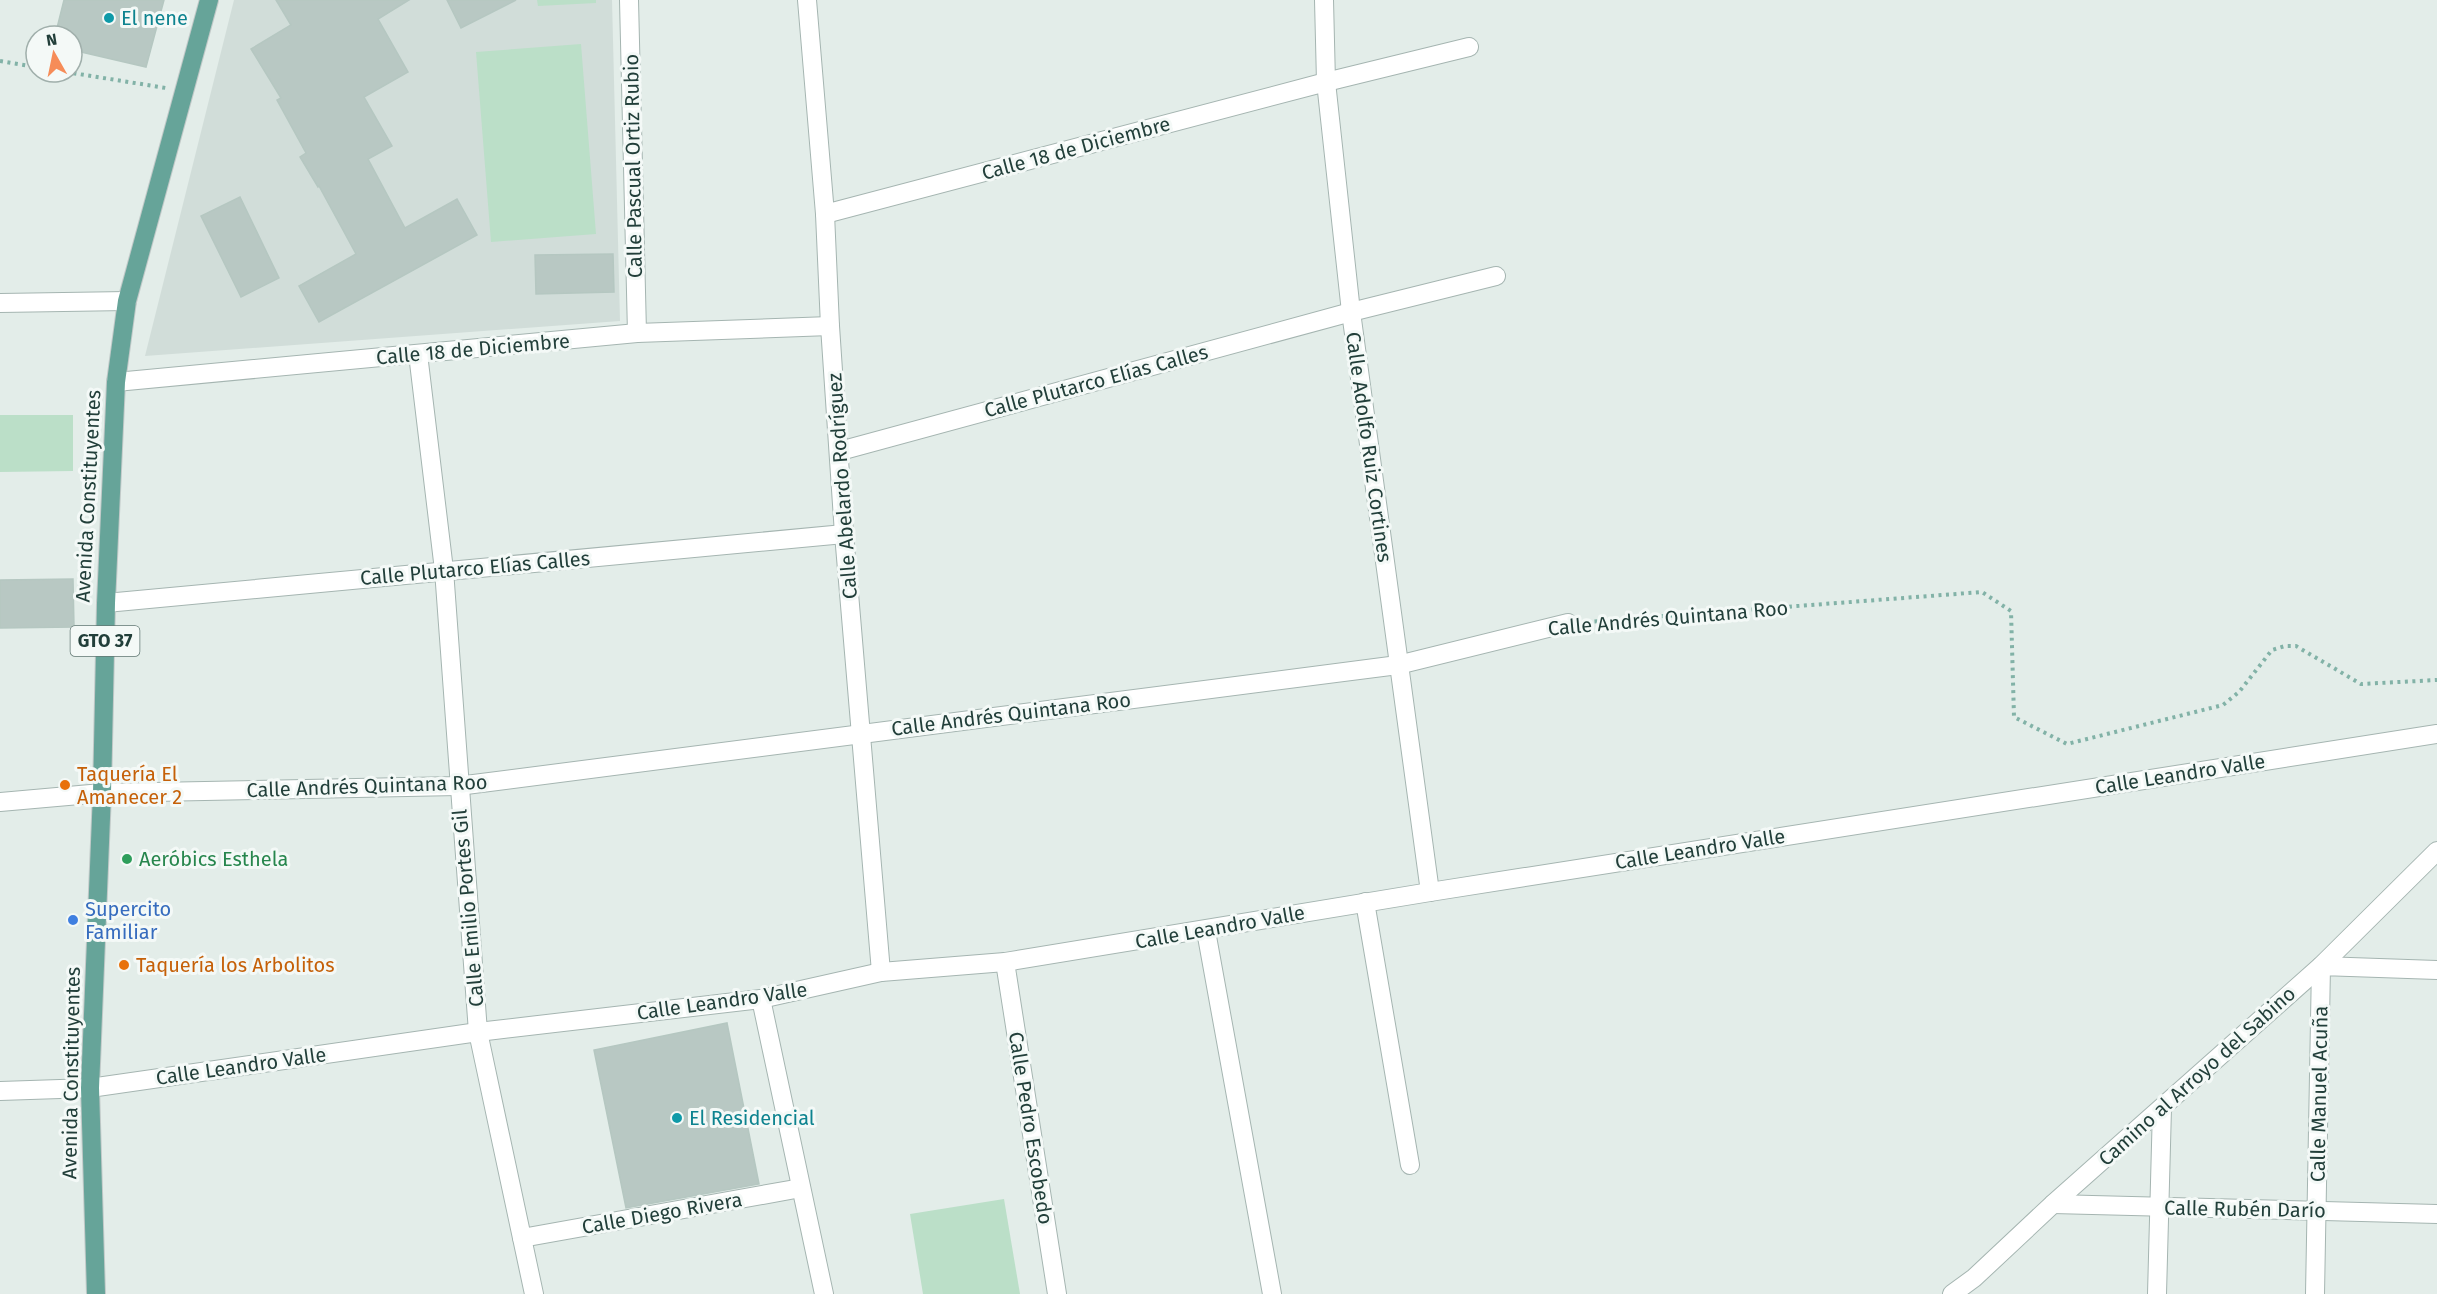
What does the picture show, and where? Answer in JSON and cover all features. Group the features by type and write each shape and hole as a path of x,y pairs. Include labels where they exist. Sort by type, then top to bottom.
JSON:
{"main road":[{"name":"Avenida Constituyentes","path":"96,1294 90,1088 102,793 106,603 116,382 127,301 209,0"}],"street":[{"name":"Calle Pascual Ortiz Rubio","path":"628,0 637,333"},
{"name":"Calle Abelardo Rodríguez","path":"807,0 825,214 844,534 881,972"},
{"name":"Calle Adolfo Ruiz Cortines","path":"1324,0 1326,82 1351,312 1430,892"},
{"name":"Calle 18 de Diciembre","path":"825,214 1326,82 1469,47"},
{"name":"Calle Plutarco Elías Calles","path":"840,451 1351,312 1496,276"},
{"path":"0,303 127,301"},
{"name":"Calle 18 de Diciembre","path":"116,382 637,333 830,326"},
{"name":"Calle Emilio Portes Gil","path":"418,354 444,570 458,786 478,1032 534,1294"},
{"name":"Calle Plutarco Elías Calles","path":"106,603 844,534"},
{"name":"Calle Andrés Quintana Roo","path":"0,802 102,793 458,786 1398,665 1568,623"},
{"name":"Calle Leandro Valle","path":"0,1091 90,1088 478,1032 761,999 881,972 1005,962 1206,931 1365,902 2437,734"},
{"name":"Camino al Arroyo del Sabino","path":"1952,1294 1977,1286 2053,1204 2321,966 2437,851"},
{"path":"1365,902 1410,1165"},
{"path":"1206,931 1272,1294"},
{"name":"Calle Pedro Escobedo","path":"1005,962 1057,1294"},
{"path":"2321,966 2437,970"},
{"name":"Calle Manuel Acuña","path":"2315,1294 2321,966"},
{"path":"761,999 824,1294"},
{"path":"2157,1294 2162,1108"},
{"name":"Calle Diego Rivera","path":"522,1238 801,1188"},
{"name":"Calle Rubén Darío","path":"2053,1204 2437,1214"}],"path":[{"path":"0,61 24,65"},
{"path":"84,75 184,91"},
{"name":"Calle Andrés Quintana Roo","path":"1568,623 1982,592 2011,611 2014,717 2067,744 2223,705 2239,692 2272,650 2284,645 2296,646 2361,684 2437,680"}],"shaded area":[{"path":"234,0 612,0 620,321 145,356"}],"green space":[{"path":"537,0 596,0 596,3 538,6"},
{"path":"581,44 596,234 491,242 476,52"},
{"path":"0,415 73,415 73,471 0,472"},
{"path":"1004,1199 1020,1294 923,1294 910,1214"}],"building":[{"name":"El nene","path":"64,0 164,0 146,67 84,53 84,24 58,24"},
{"path":"276,0 409,0 378,19 408,72 364,97 392,146 368,159 405,228 457,199 477,235 319,322 299,286 356,254 319,186 300,157 306,153 277,100 281,98 251,49 291,25"},
{"path":"447,0 516,0 461,28"},
{"path":"240,197 279,278 241,297 201,216"},
{"path":"613,254 614,292 536,294 535,255"},
{"path":"73,579 74,627 0,628 0,580"},
{"name":"El Residencial","path":"727,1023 759,1184 626,1208 594,1050"}],"place":[{"name":"El nene","path":"109,18"},
{"name":"Taquería El Amanecer 2","path":"65,785"},
{"name":"Aeróbics Esthela","path":"127,859"},
{"name":"Supercito Familiar","path":"73,920"},
{"name":"Taquería los Arbolitos","path":"124,965"},
{"name":"El Residencial","path":"677,1118"}]}
